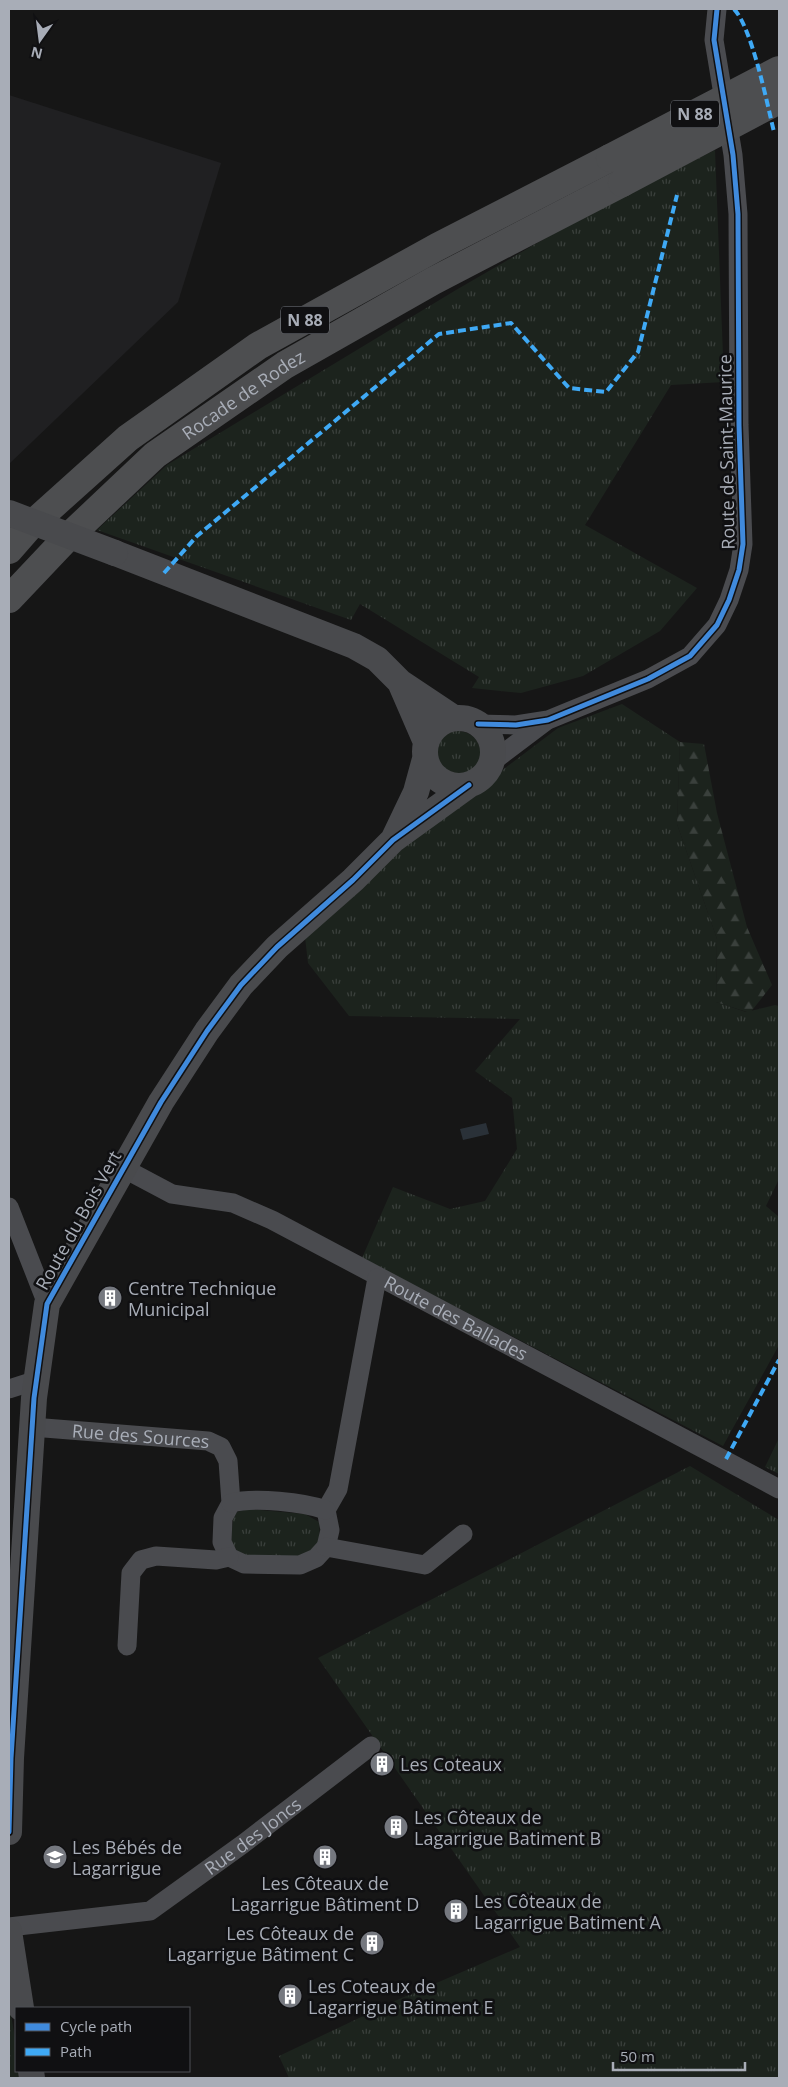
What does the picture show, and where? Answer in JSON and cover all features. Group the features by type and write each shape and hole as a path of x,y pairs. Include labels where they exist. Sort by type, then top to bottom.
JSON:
{"highway":[{"name":"Rocade de Rodez","path":"9,550 30,526 128,438 258,346 437,247 779,70"},
{"name":"Rocade de Rodez","path":"9,600 64,541 155,455 285,365 433,281 779,100"}],"street":[{"name":"Route de Saint-Maurice","path":"466,721 516,725 548,720 648,679 690,656 717,625 729,600 739,570 743,544 739,425 738,214 733,155 714,40 717,9"},
{"path":"9,513 354,646 377,659 400,682 486,732 491,741 493,751 492,762 483,776 393,840"},
{"path":"400,682 426,750 433,774 446,784 469,785"},
{"name":"Route de Saint-Maurice","path":"492,762 548,720"},
{"path":"393,840 416,792 426,750 437,726 466,721"},
{"name":"Route du Bois Vert","path":"9,1832 11,1758 32,1427 36,1380 47,1304 161,1102 207,1031 241,985 277,947 353,880 393,840"},
{"name":"Route des Ballades","path":"123,1168 172,1194 232,1203 264,1217 779,1489"},
{"path":"9,1207 47,1304"},
{"path":"127,1646 131,1574 141,1560 156,1556 216,1560 229,1557 244,1564 300,1565 316,1558 326,1547 330,1530 326,1510 338,1489 377,1278"},
{"path":"9,1389 36,1380"},
{"name":"Rue des Sources","path":"32,1427 208,1441 221,1448 228,1461 231,1503 223,1518 222,1542 229,1557"},
{"path":"231,1503 243,1500 310,1504 326,1510"},
{"path":"326,1547 426,1565 463,1534"},
{"name":"Rue des Joncs","path":"9,1927 150,1912 372,1746"},
{"path":"9,1931 21,2007"}],"shaded area":[{"path":"9,95 221,163 178,302 9,464"},
{"path":"486,1123 489,1134 463,1140 460,1129"}],"green space":[{"path":"715,150 724,382 671,385 585,525 697,588 660,631 583,676 521,693 472,688 479,677 360,604 351,620 97,530 167,465 456,290 577,220"},
{"path":"622,704 680,742 677,824 717,939 716,1002 746,1012 775,1005 779,1006 779,1179 766,1206 779,1217 779,1345 723,1446 362,1258 393,1187 450,1209 485,1201 517,1149 512,1098 475,1071 520,1019 349,1016 308,963 305,937 422,831 558,728"},
{"path":"458,731 471,735 477,741 481,754 477,767 471,773 458,777 445,773 439,767 435,754 439,741 445,735"},
{"path":"680,742 704,744 717,813 747,927 772,985 750,1013 716,1002 717,939 677,824"},
{"path":"779,1438 779,1474 765,1467"},
{"path":"690,1466 779,1520 779,2078 289,2078 279,2056 397,2000 520,1947 318,1658"},
{"path":"248,1509 305,1514 319,1522 318,1544 314,1552 310,1556 246,1556 236,1551 231,1544 233,1517 237,1512"},
{"path":"9,2003 15,2038 15,2072 21,2072 22,2078 9,2078"}],"marked path":[{"path":"734,9 741,19 753,49 774,132"},
{"path":"164,573 197,536 439,334 511,323 569,388 606,392 638,352 677,195"},
{"path":"726,1459 779,1360"}],"cycle path":[{"path":"478,724 516,725 548,720 648,679 690,656 717,625 729,600 739,570 743,544 739,425 738,214 733,155 714,40 717,9"},
{"path":"9,1832 11,1758 34,1398 47,1304 161,1102 207,1031 241,985 277,947 353,880 393,840 469,785"}],"place":[{"name":"Centre Technique Municipal","path":"110,1298"},
{"name":"Les Coteaux","path":"382,1764"},
{"name":"Les Côteaux de Lagarrigue Batiment B","path":"396,1827"},
{"name":"Les Bébés de Lagarrigue","path":"55,1857"},
{"name":"Les Côteaux de Lagarrigue Bâtiment D","path":"325,1857"},
{"name":"Les Côteaux de Lagarrigue Batiment A","path":"456,1911"},
{"name":"Les Côteaux de Lagarrigue Bâtiment C","path":"372,1943"},
{"name":"Les Coteaux de Lagarrigue Bâtiment E","path":"290,1996"}]}
